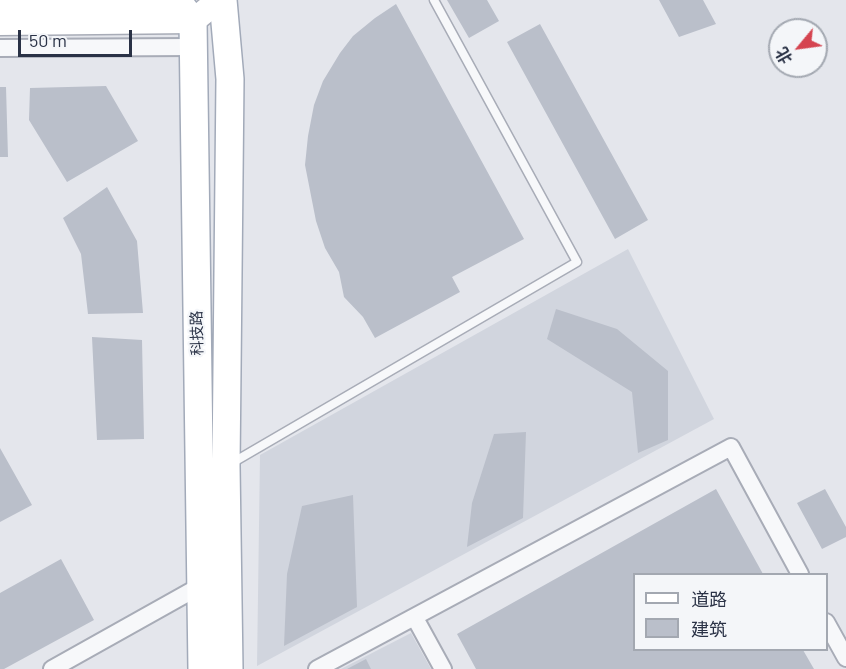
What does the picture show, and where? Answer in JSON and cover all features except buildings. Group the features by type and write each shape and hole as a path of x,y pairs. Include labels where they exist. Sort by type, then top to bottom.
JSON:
{"main road":[{"path":"0,23 187,18 221,0"},
{"name":"科技路","path":"221,0 230,79 226,466 229,669"},
{"path":"0,6 187,18"},
{"name":"科技路","path":"187,18 202,585 202,669"}],"street":[{"path":"0,48 187,18"},
{"path":"317,669 731,447 799,573"},
{"path":"52,669 202,585"},
{"path":"415,618 443,669"},
{"path":"828,626 846,658"}],"lane":[{"path":"226,466 577,262 434,0"}],"shaded area":[{"path":"628,249 714,419 257,666 260,455"},
{"path":"411,633 431,669 341,669"}]}
